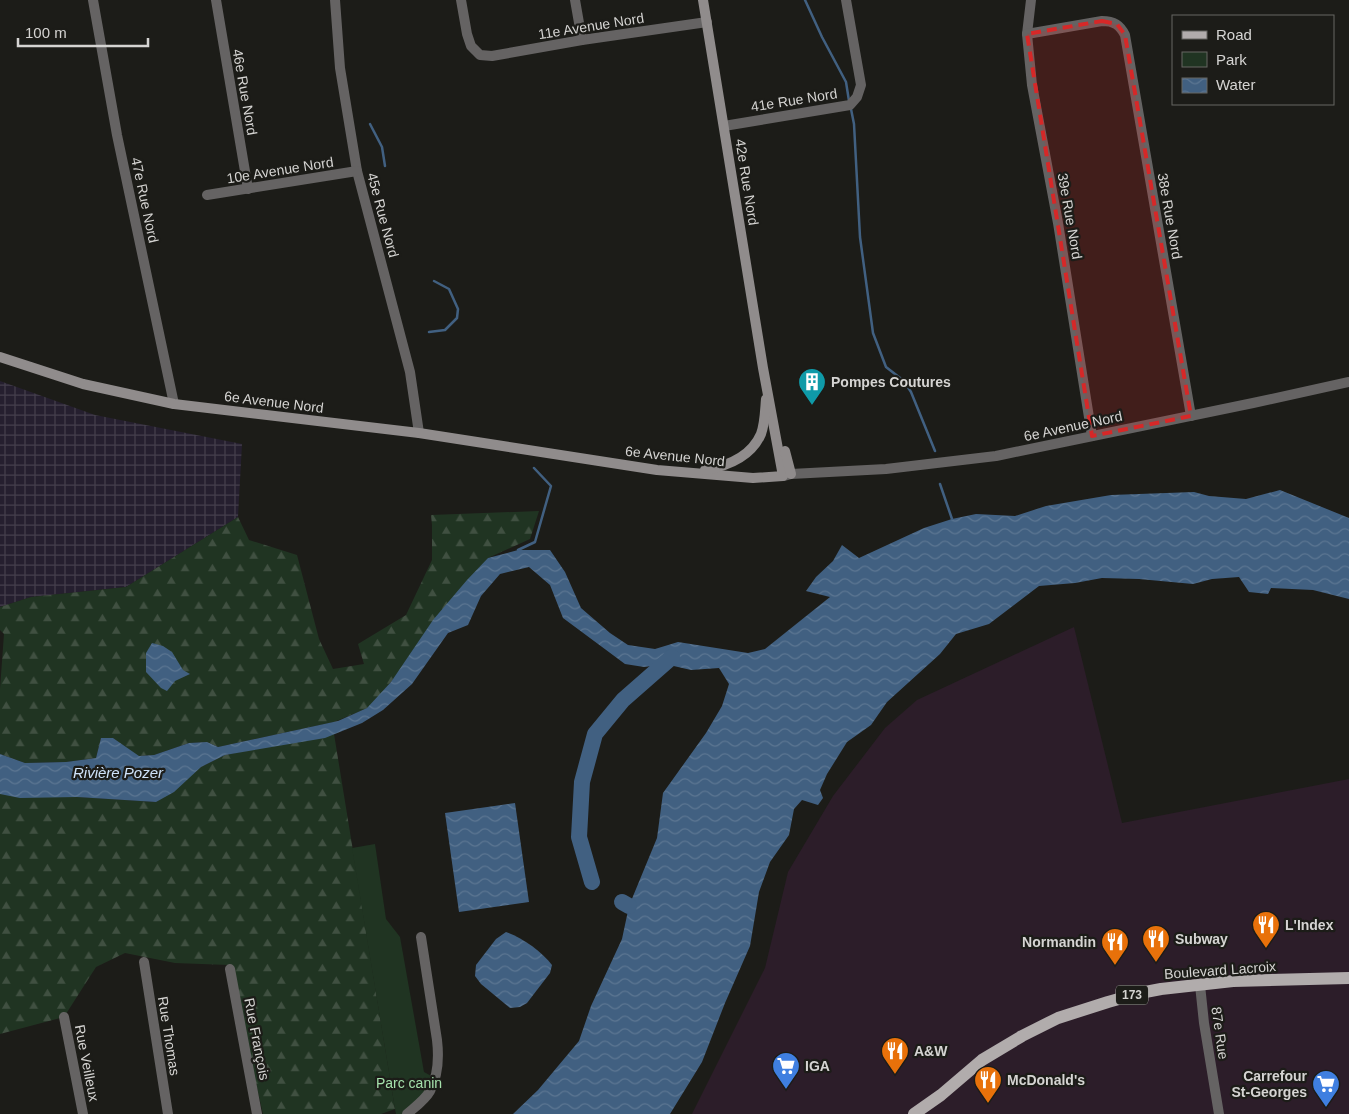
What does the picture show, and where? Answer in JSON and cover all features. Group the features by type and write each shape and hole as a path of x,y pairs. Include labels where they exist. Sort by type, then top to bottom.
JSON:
{"main road":[{"name":"42e Rue Nord","path":"687,473 718,468 745,455 755,445 761,433 766,398 763,368 703,0"},
{"name":"6e Avenue Nord","path":"0,357 83,384 174,404 419,434 657,470 753,478 787,475"},
{"name":"42e Rue Nord","path":"763,368 787,475"},
{"name":"Boulevard Lacroix","path":"914,1114 941,1095 982,1060 1022,1036 1058,1018 1140,993 1161,989 1233,982 1349,978"},
{"name":"Boulevard Lacroix","path":"926,1114 941,1095"}],"street":[{"name":"47e Rue Nord","path":"94,0 117,135 174,404"},
{"name":"46e Rue Nord","path":"216,0 248,189"},
{"name":"45e Rue Nord","path":"335,0 340,68 357,171 410,372 419,434"},
{"name":"11e Avenue Nord","path":"461,0 471,46 480,55 492,56 582,40 707,22"},
{"path":"575,0 582,40"},
{"name":"41e Rue Nord","path":"724,126 850,105 857,97 861,85 846,0"},
{"name":"39e Rue Nord","path":"1031,0 1027,34 1032,84 1058,223 1092,436"},
{"name":"38e Rue Nord","path":"1027,34 1110,21 1117,24 1126,35 1191,416"},
{"name":"10e Avenue Nord","path":"207,195 357,171"},
{"name":"6e Avenue Nord","path":"787,475 886,469 996,456 1349,382"},
{"path":"407,1114 422,1102 429,1092 435,1078 438,1055 421,937"},
{"name":"Rue Thomas","path":"144,962 168,1114"},
{"name":"Rue François","path":"230,969 257,1114"},
{"name":"87e Rue","path":"1200,985 1204,1023 1219,1114"},
{"name":"Rue Veilleux","path":"64,1017 83,1114"}],"highlighted area":[{"path":"1102,21 1117,24 1125,35 1191,416 1092,436 1027,34"}],"shaded area":[{"path":"0,381 95,415 242,444 238,517 126,587 31,597 0,607"},
{"path":"1074,627 1122,823 1349,779 1349,1114 692,1114 765,968 788,872 833,796 885,728 917,700"}],"green space":[{"path":"539,511 530,539 488,558 391,682 368,708 334,722 218,747 207,742 189,743 154,755 138,756 113,738 101,738 96,758 66,762 25,763 0,754 0,689 4,634 0,630 0,607 31,597 126,587 238,517 249,540 297,555 319,639 333,669 364,664 358,644 406,615 432,560 431,515"},
{"path":"334,734 395,1109 381,1114 263,1114 229,965 175,963 125,953 96,967 64,1017 0,1034 0,792 156,802 201,767 225,755"},
{"name":"Parc canin","path":"375,844 386,919 400,937 424,1072 435,1078 407,1114 396,1114 352,848"}],"water":[{"name":"Rivière Pozer","path":"1280,490 1349,518 1349,599 1313,590 1271,588 1268,594 1249,592 1239,577 1212,579 1193,584 1102,578 1075,583 1039,586 989,624 956,634 940,654 887,702 871,725 847,742 827,774 820,790 823,798 818,805 802,800 794,809 789,835 770,862 759,892 750,946 702,1062 670,1114 513,1114 538,1090 579,1041 591,1006 622,939 629,906 657,838 663,793 706,733 722,706 729,684 719,668 691,670 665,664 644,667 625,664 563,618 550,585 529,567 500,574 481,596 468,625 448,633 412,684 383,710 362,723 325,738 225,755 201,767 174,792 156,802 77,797 20,798 0,794 0,754 25,763 66,762 96,758 101,738 113,738 139,756 154,755 189,743 207,742 218,747 338,721 367,708 391,682 433,620 488,558 518,550 550,550 565,572 581,608 610,633 628,645 655,649 678,642 748,653 765,649 830,597 806,591 816,577 833,561 842,545 859,558 924,528 952,519 976,514 1015,516 1046,506 1111,495 1194,492 1209,496 1246,499"},
{"path":"152,643 163,646 172,652 183,670 190,674 175,681 167,691 161,688 146,672 146,653"},
{"path":"515,803 529,902 459,912 445,813"},
{"path":"506,932 519,937 543,955 552,965 550,973 527,1003 520,1007 510,1008 481,984 475,976 476,965 496,939"}],"waterway":[{"path":"805,0 846,82 849,101"},
{"path":"851,109 854,124 860,237 873,333 886,367 904,381 911,392 935,451"},
{"path":"370,124 382,147 385,166"},
{"path":"429,332 445,330 457,318 458,309 449,289 434,281"},
{"path":"518,550 535,542 551,486 534,468"},
{"path":"940,484 952,519"},
{"path":"592,882 579,837 582,782 595,734 623,700 672,657"},
{"path":"622,902 629,906"}],"place":[{"name":"Pompes Coutures","path":"812,406"},
{"name":"L'Index","path":"1266,949"},
{"name":"Subway","path":"1156,963"},
{"name":"Normandin","path":"1115,966"},
{"name":"A&W","path":"895,1075"},
{"name":"IGA","path":"786,1090"},
{"name":"McDonald's","path":"988,1104"},
{"name":"Carrefour St-Georges","path":"1326,1108"}]}
